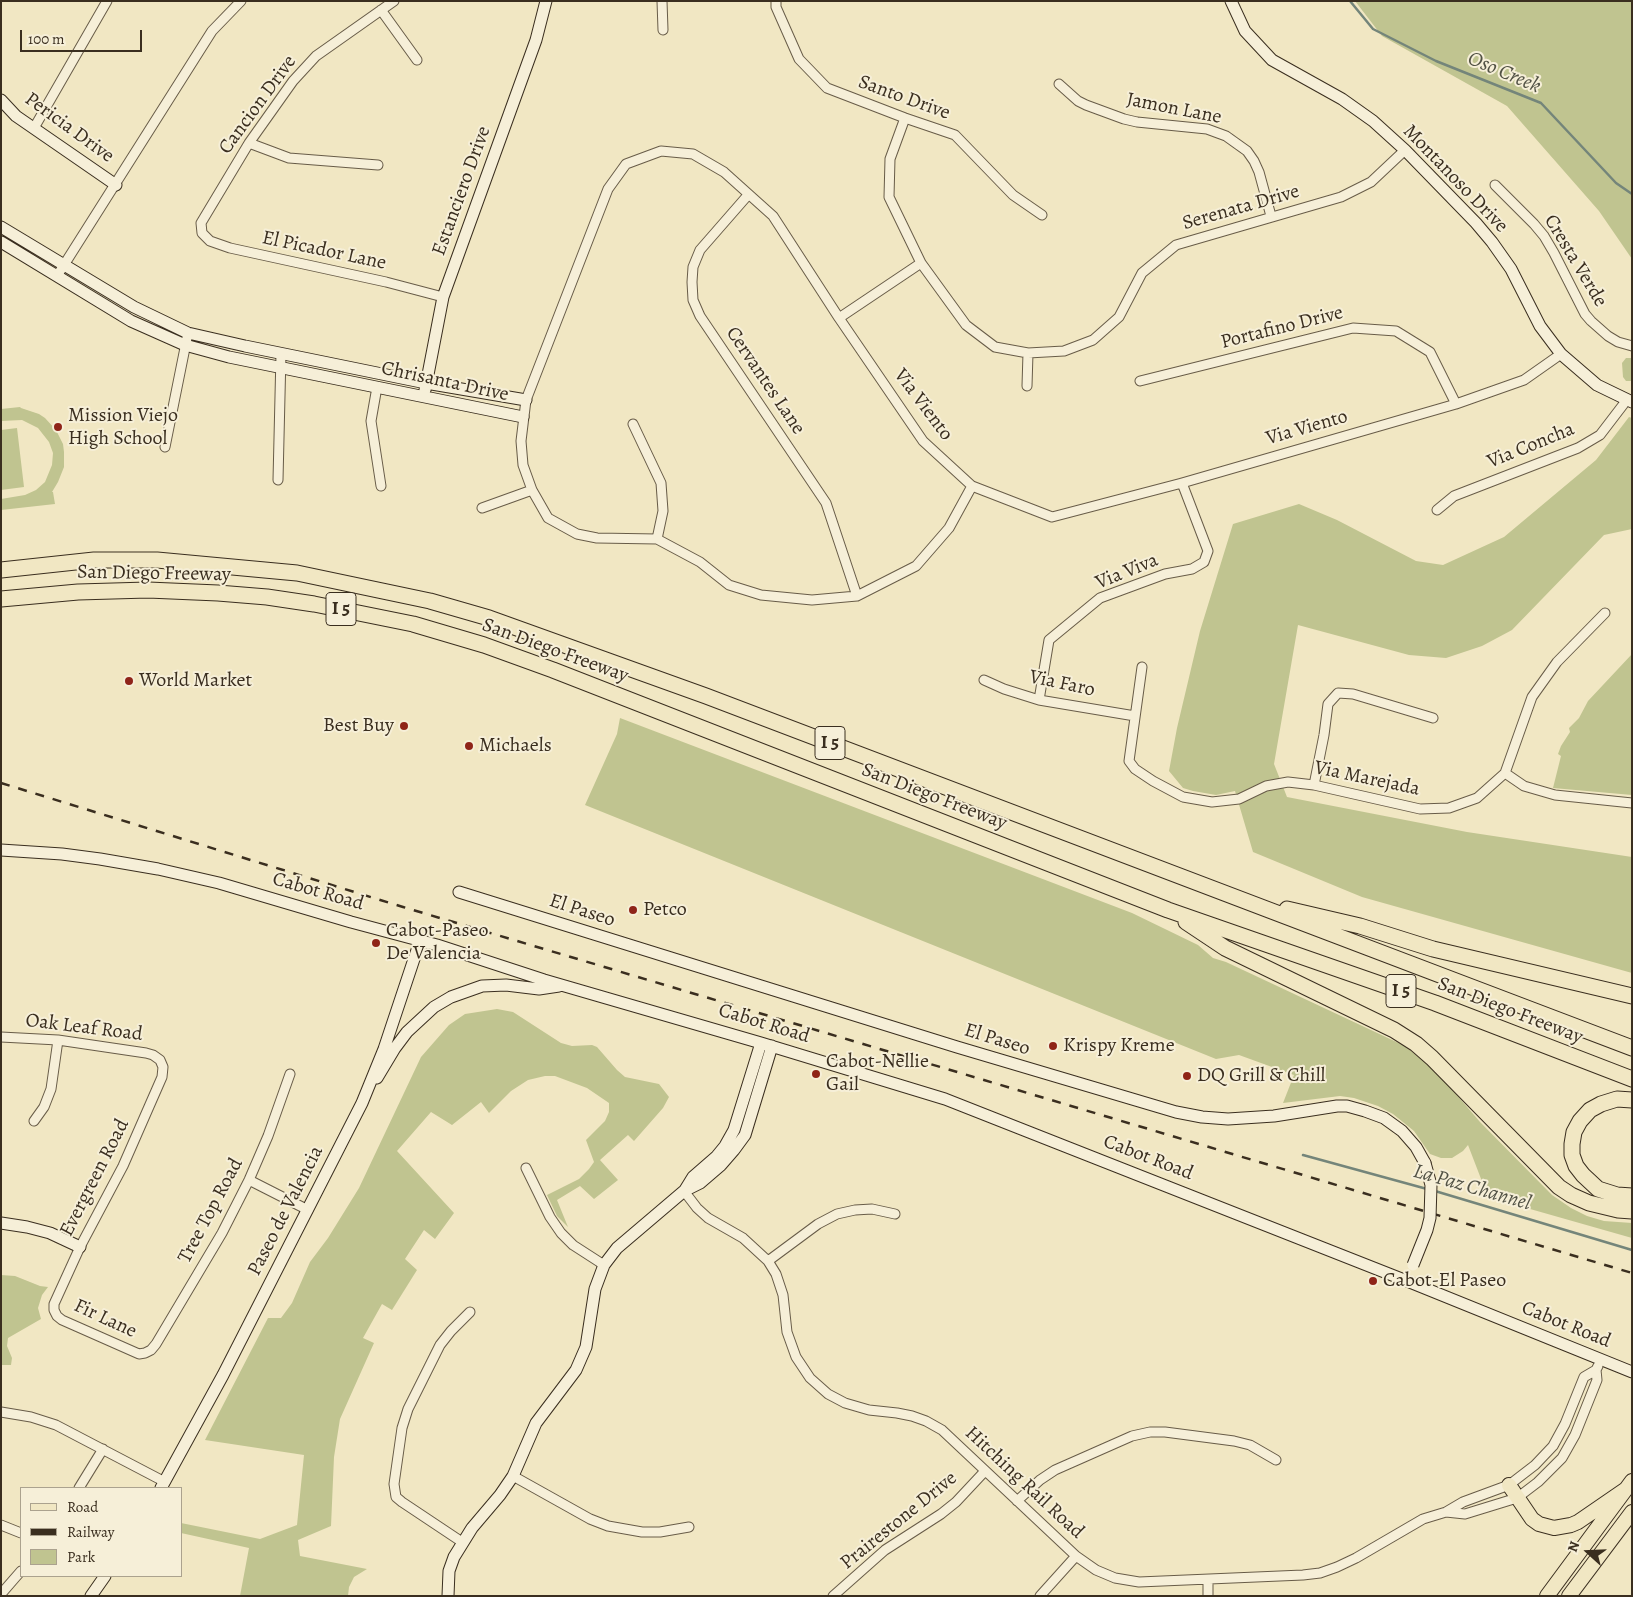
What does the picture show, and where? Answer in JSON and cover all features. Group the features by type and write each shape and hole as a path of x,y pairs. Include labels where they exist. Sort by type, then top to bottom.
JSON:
{"highway":[{"name":"San Diego Freeway","path":"1,570 94,560 166,561 297,573 430,601 489,618 696,693 1632,1048"},
{"name":"San Diego Freeway","path":"1,599 86,592 148,590 218,593 314,604 413,624 484,645 553,670 1168,910 1435,1004 1632,1079"},
{"path":"1230,896 1360,926 1461,956 1632,996"},
{"path":"1168,910 1225,948 1394,1030 1416,1044 1559,1187 1589,1203 1618,1210 1632,1211"},
{"path":"1632,1100 1617,1099 1600,1104 1590,1110 1580,1121 1574,1132 1572,1155 1576,1166 1598,1189 1617,1196 1632,1196"}],"main road":[{"path":"1509,1485 1526,1513 1539,1524 1554,1528 1578,1522 1629,1485"},
{"path":"1547,1596 1629,1485"},
{"path":"1569,1596 1632,1512"}],"street":[{"path":"34,128 106,1"},
{"path":"56,276 116,185 212,32 241,1"},
{"name":"Cancion Drive","path":"202,233 201,222 249,143 293,82 316,56 394,1"},
{"name":"Estanciero Drive","path":"424,397 443,297 536,40 546,1"},
{"path":"662,1 664,30"},
{"name":"Santo Drive","path":"776,1 776,7 799,59 827,88 955,135 1013,195 1042,215"},
{"name":"Montanoso Drive","path":"1231,1 1245,31 1272,60 1342,99 1373,121 1405,150 1476,222 1492,242 1511,269 1540,326 1561,354 1597,385 1629,401"},
{"path":"381,10 416,60"},
{"name":"Jamon Lane","path":"1059,84 1078,101 1124,119 1207,129 1226,136 1247,151 1254,161 1271,216"},
{"name":"Pericia Drive","path":"1,100 16,116 116,185"},
{"name":"Serenata Drive","path":"905,118 890,160 889,197 921,263 966,324 995,347 1028,353 1064,351 1092,340 1119,317 1142,273 1176,245 1341,197 1371,182 1405,150"},
{"path":"249,143 289,158 378,166"},
{"name":"Via Viento","path":"524,417 526,400 608,189 626,164 661,151 693,154 724,172 773,216 839,318 923,440 972,486 1052,517 1182,483 1456,404 1524,380 1561,354"},
{"name":"Cresta Verde","path":"1495,185 1544,236 1590,321 1618,342 1632,346"},
{"name":"Cervantes Lane","path":"748,195 700,250 693,267 693,300 700,316 826,503 857,596"},
{"name":"Chrisanta Drive","path":"1,227 134,307 188,333 426,383 526,400"},
{"name":"El Picador Lane","path":"202,233 210,241 230,248 386,282 443,297"},
{"name":"Chrisanta Drive","path":"1,242 131,321 185,345 229,357 524,417 520,441 523,465 532,490 548,518 578,534 597,538 657,539 700,562 729,585 761,595 812,600 857,596 916,566 949,528 972,486"},
{"path":"839,318 921,263"},
{"name":"Portafino Drive","path":"1140,381 1353,328 1396,331 1430,352 1456,404"},
{"path":"164,447 188,333"},
{"path":"1027,386 1028,353"},
{"path":"278,480 281,354"},
{"path":"377,387 371,421 381,486"},
{"name":"Via Concha","path":"1437,510 1454,496 1569,452 1585,444 1600,435 1629,401"},
{"path":"633,424 661,483 663,511 657,539"},
{"name":"Via Viva","path":"1039,700 1049,640 1100,598 1165,574 1192,569 1204,562 1208,551 1182,483"},
{"path":"482,508 532,490"},
{"name":"Via Marejada","path":"1142,667 1129,761 1135,769 1183,797 1212,802 1239,798 1266,786 1288,782 1314,785 1420,809 1449,808 1477,798 1505,773 1532,697 1557,662 1605,613"},
{"name":"Via Faro","path":"984,680 1004,689 1039,700 1135,716"},
{"path":"1314,785 1328,704 1338,693 1353,694 1433,718"},
{"path":"1505,773 1524,786 1555,796 1632,803"},
{"name":"Cabot Road","path":"1,850 62,854 133,864 220,883 438,945 564,986 772,1046 945,1099 1407,1281 1599,1364 1632,1372"},
{"name":"El Paseo","path":"459,892 957,1048 1176,1112 1228,1119 1252,1118 1346,1106 1384,1118 1394,1124 1416,1147 1425,1163 1431,1186 1432,1198 1429,1224 1407,1281"},
{"name":"Paseo de Valencia","path":"163,1485 223,1376 362,1103 384,1049 420,941"},
{"path":"362,1103 395,1048 407,1032 422,1017 443,1002 482,986 506,985 539,989 564,986"},
{"name":"Oak Leaf Road","path":"1,1037 58,1040 146,1053 160,1060"},
{"path":"34,1121 44,1107 51,1089 58,1040"},
{"path":"684,1191 693,1177 721,1151 734,1130 761,1043"},
{"path":"448,1596 449,1571 462,1542 513,1476 536,1422 576,1370 586,1347 595,1288 604,1265 617,1248 684,1191 700,1183 734,1150 745,1135 772,1046"},
{"name":"Evergreen Road","path":"54,1310 56,1297 123,1166 162,1077 163,1067 160,1060"},
{"name":"Tree Top Road","path":"145,1353 156,1344 222,1233 249,1180 272,1128 290,1074"},
{"path":"526,1168 550,1218 561,1233 573,1245 604,1265"},
{"path":"249,1180 308,1210"},
{"name":"Hitching Rail Road","path":"684,1191 697,1208 708,1218 743,1238 768,1261 776,1274 783,1295 787,1332 796,1357 810,1378 828,1394 845,1403 869,1410 912,1416 942,1430 1076,1556 1096,1570 1139,1582 1303,1575 1320,1573 1356,1558 1423,1519 1446,1512 1462,1502 1509,1485 1535,1465 1553,1446 1565,1424 1584,1377 1599,1364"},
{"path":"768,1261 812,1228 837,1214 872,1209 895,1214"},
{"path":"1,1223 50,1233 80,1247"},
{"name":"Fir Lane","path":"54,1310 62,1320 132,1352 145,1353"},
{"path":"462,1542 396,1497 394,1484 402,1428 408,1409 440,1345 470,1312"},
{"name":"Hitching Rail Road","path":"1446,1512 1465,1514 1517,1498 1538,1482 1562,1458 1575,1435 1597,1380 1599,1364"},
{"path":"1,1412 31,1416 56,1425 104,1449 163,1485"},
{"path":"1017,1501 1040,1480 1055,1470 1132,1436 1150,1432 1234,1441 1250,1445 1276,1460"},
{"path":"80,1487 104,1449"},
{"name":"Prairestone Drive","path":"833,1596 885,1550 941,1514 956,1502 985,1471"},
{"path":"513,1476 590,1519 608,1526 642,1532 660,1532 689,1527"},
{"path":"1,1525 20,1533"},
{"path":"1040,1596 1076,1556"},
{"path":"1,1594 20,1572"},
{"path":"94,1595 104,1577"},
{"path":"1208,1580 1208,1596"}],"green space":[{"path":"1355,1 1632,1 1632,259 1599,211 1507,106 1382,36"},
{"path":"1626,358 1632,358 1632,381 1626,381 1623,377 1622,363"},
{"path":"20,407 39,414 56,430 63,444 64,467 52,492 55,504 1,510 1,499 25,495 36,490 45,482 52,465 53,453 49,442 38,428 22,420 1,421 1,409"},
{"path":"1629,417 1632,418 1632,529 1604,535 1512,630 1482,646 1446,658 1409,655 1298,625 1274,764 1287,797 1467,832 1632,857 1632,973 1362,897 1253,852 1235,791 1216,795 1183,788 1169,771 1200,631 1233,524 1299,504 1337,520 1416,561 1443,565 1504,537 1596,460"},
{"path":"17,428 24,487 1,490 1,430"},
{"path":"1632,654 1632,795 1553,788 1561,756 1558,754 1570,732 1569,728 1579,718 1588,701"},
{"path":"620,718 1132,913 1198,945 1213,958 1226,962 1405,1046 1438,1073 1480,1122 1552,1195 1587,1216 1604,1221 1632,1223 1632,1238 1488,1197 1468,1145 1463,1151 1452,1158 1441,1158 1430,1154 1414,1131 1393,1114 1378,1106 1354,1098 1340,1096 1283,1103 1294,1075 1239,1055 1216,1059 585,805 617,734"},
{"path":"497,1009 513,1012 561,1043 572,1046 592,1045 597,1047 625,1077 659,1084 669,1097 663,1108 634,1141 628,1135 600,1160 618,1180 594,1199 580,1186 557,1200 568,1227 557,1216 547,1195 579,1179 594,1162 586,1140 605,1121 609,1112 609,1103 587,1088 555,1076 545,1076 528,1080 511,1091 489,1113 481,1102 452,1125 431,1112 397,1151 454,1213 435,1239 424,1230 405,1259 417,1270 392,1310 382,1304 363,1338 374,1343 340,1419 334,1457 331,1526 298,1540 300,1556 367,1569 354,1577 349,1587 348,1596 240,1596 249,1548 182,1533 182,1523 260,1539 297,1525 304,1455 205,1440 268,1318 281,1318 292,1303 310,1262 328,1238 359,1188 421,1057 449,1025 465,1014"},
{"path":"1,1275 15,1276 40,1286 48,1287 42,1295 38,1308 41,1319 8,1338 7,1346 12,1358 11,1365 1,1365"}],"waterway":[{"name":"Oso Creek","path":"1350,1 1373,29 1436,61 1541,103 1616,183 1632,194"},
{"name":"La Paz Channel","path":"1303,1155 1427,1189"},
{"name":"La Paz Channel","path":"1435,1191 1632,1250"}],"railway":[{"path":"1,783 403,907 1632,1273"}],"place":[{"name":"Mission Viejo High School","path":"58,427"},
{"name":"World Market","path":"129,681"},
{"name":"Best Buy","path":"404,726"},
{"name":"Michaels","path":"469,746"},
{"name":"Petco","path":"633,910"},
{"name":"Cabot-Paseo De Valencia","path":"376,943"},
{"name":"Krispy Kreme","path":"1053,1046"},
{"name":"Cabot-Nellie Gail","path":"816,1074"},
{"name":"DQ Grill & Chill","path":"1187,1076"},
{"name":"Cabot-El Paseo","path":"1373,1281"}]}
